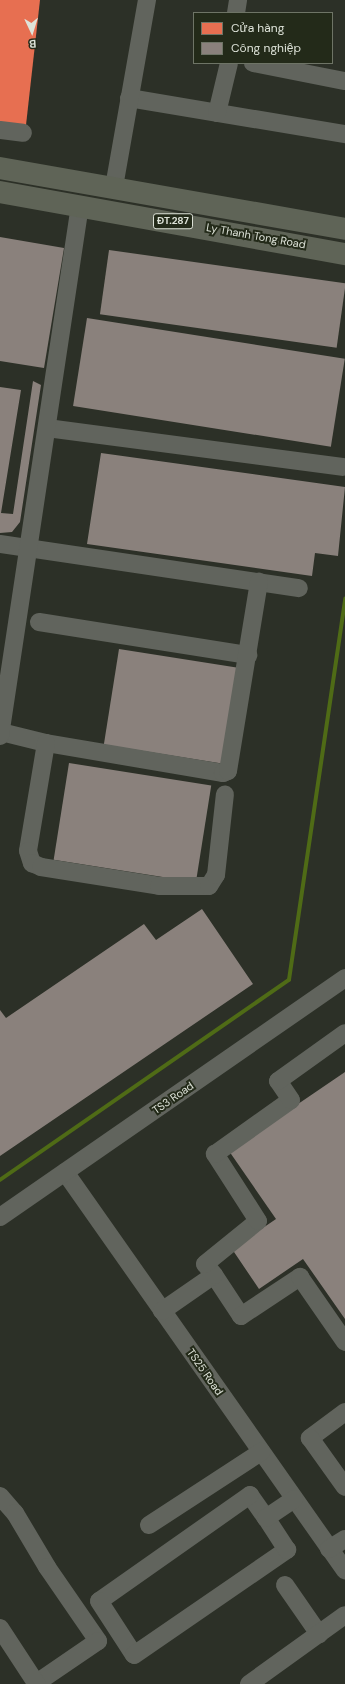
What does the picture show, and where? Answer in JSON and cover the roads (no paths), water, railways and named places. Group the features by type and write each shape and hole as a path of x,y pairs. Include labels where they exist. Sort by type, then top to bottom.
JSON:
{"main road":[{"name":"ĐT.287","path":"0,168 345,229"},
{"path":"80,205 84,182"},
{"name":"Ly Thanh Tong Road","path":"0,192 80,205 345,254"}],"street":[{"path":"114,187 147,0"},
{"path":"236,12 238,0"},
{"path":"217,113 229,64"},
{"path":"258,64 345,81"},
{"path":"129,98 345,134"},
{"path":"0,130 22,133"},
{"path":"80,205 0,734 223,772 228,771 248,655 258,582"},
{"path":"47,428 342,467"},
{"path":"0,544 299,588"},
{"path":"39,622 248,655"},
{"path":"46,743 28,851 32,863 41,867 159,886 209,886 216,875 225,794"},
{"name":"TS3 Road","path":"0,1217 345,978"},
{"path":"345,1034 278,1081 291,1100 215,1154 258,1222 205,1264 242,1316 300,1277 345,1342"},
{"name":"TS25 Road","path":"65,1172 345,1571"},
{"path":"162,1311 214,1276"},
{"path":"345,1412 310,1438 345,1487"},
{"path":"149,1524 261,1452"},
{"path":"250,1494 266,1518 287,1550 134,1655 99,1601 250,1494"},
{"path":"266,1518 294,1499"},
{"path":"0,1628 35,1684 98,1641 47,1567 15,1514 1,1500"},
{"path":"329,1549 345,1539"},
{"path":"284,1585 319,1634"},
{"path":"249,1684 345,1615"}],"waterway":[{"path":"0,1180 289,980 345,599"}]}
